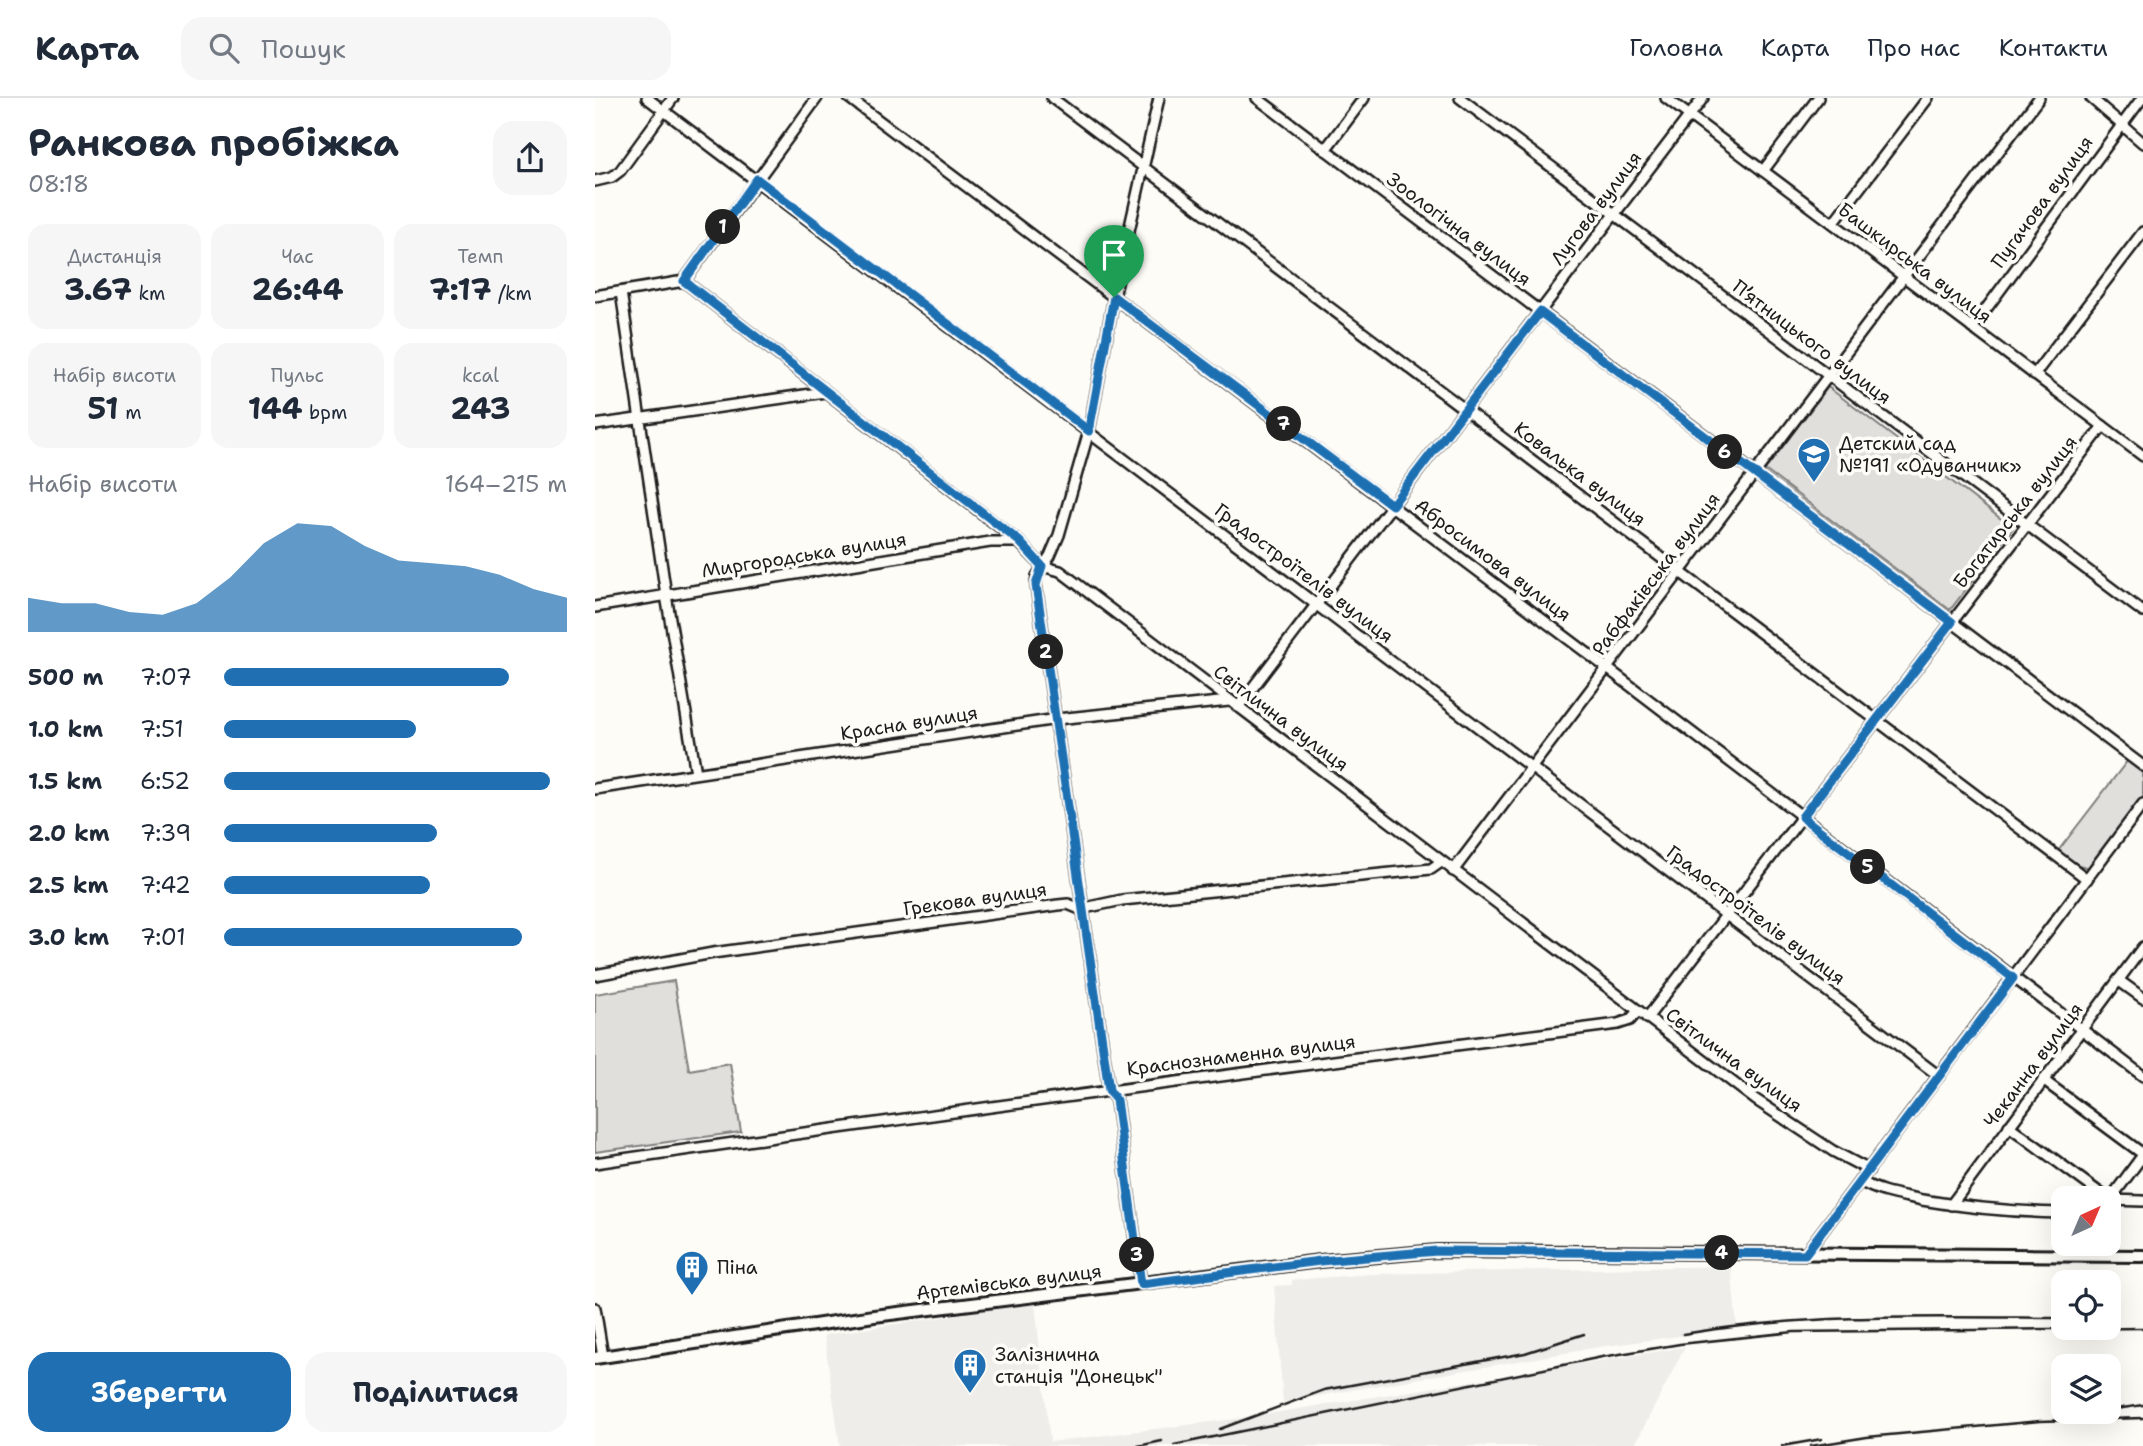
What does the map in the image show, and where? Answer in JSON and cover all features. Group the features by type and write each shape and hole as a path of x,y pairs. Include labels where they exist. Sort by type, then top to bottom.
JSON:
{"main road":[{"name":"Артемівська вулиця","path":"599,1357 854,1318 1320,1261 1437,1251 1805,1254 2051,1250"},
{"name":"Артемівська вулиця","path":"2121,1254 2143,1256"}],"street":[{"name":"Градостроїтелiв вулиця","path":"647,98 1939,1076"},
{"path":"595,181 612,177 620,171 673,98"},
{"path":"595,296 684,281 817,98"},
{"name":"Абросимова вулиця","path":"849,98 1607,667 2143,1076"},
{"name":"Ковалька вулиця","path":"1052,98 2087,879"},
{"path":"1141,1284 1116,1100 1109,1090 1036,585 1042,566 1050,556 1059,535 1089,431 1114,297 1159,98"},
{"name":"Зоологічна вулиця","path":"1257,98 2143,766"},
{"path":"1325,149 1364,98"},
{"name":"П’ятницького вулиця","path":"1460,98 2143,612"},
{"name":"Башкирська вулиця","path":"1666,98 2143,456"},
{"name":"Лугова вулиця","path":"1238,708 1703,98"},
{"path":"1763,171 1818,98"},
{"path":"1833,223 1928,98"},
{"name":"Рабфаківська вулиця","path":"1453,871 2039,98"},
{"path":"2091,98 2143,143"},
{"name":"Пугачова вулиця","path":"1972,328 2142,98"},
{"path":"2034,375 2143,232"},
{"name":"Світлична вулиця","path":"684,281 1019,541 1042,566 1060,572 1756,1100 1833,1151 1869,1170"},
{"path":"621,292 666,595 696,773"},
{"path":"595,425 825,392"},
{"name":"Богатирська вулиця","path":"1647,1018 2103,426"},
{"name":"Миргородська вулиця","path":"595,607 990,542 1019,541"},
{"name":"Красна вулиця","path":"595,789 1056,719 1229,701"},
{"path":"1805,1254 2143,804"},
{"name":"Грекова вулиця","path":"595,975 723,952 1058,905 1068,904 1084,909 1122,900 1430,869 1441,862"},
{"name":"Чеканна вулиця","path":"1951,1205 2143,947"},
{"path":"2118,980 2143,998"},
{"name":"Краснознаменна вулиця","path":"595,1163 1109,1090 1618,1024 1630,1020 1638,1011"},
{"path":"2043,1080 2143,1155 2120,1186"},
{"path":"2009,1126 2090,1186"},
{"path":"1860,1181 1877,1191 1951,1205 2051,1213"},
{"path":"2121,1200 2143,1201"},
{"path":"595,1308 599,1357"}],"shaded area":[{"path":"1828,387 2013,528 1950,610 1765,470"},
{"path":"2128,760 2143,772 2143,799 2090,868 2075,864 2058,851"},
{"path":"674,981 689,1070 730,1063 741,1132 595,1152 595,994"},
{"path":"1731,1266 1737,1328 1599,1347 1283,1402 1274,1286 1292,1285 1292,1280 1372,1274"},
{"path":"1035,1303 1050,1442 1235,1419 1685,1347 1634,1446 840,1446 824,1335"}],"railway":[{"path":"1683,1334 1825,1319 2051,1318"},
{"path":"1174,1445 1602,1357 1680,1344 1794,1332 2143,1328"},
{"path":"1220,1429 1324,1390 1525,1353 1584,1334"},
{"path":"2121,1408 2143,1405"},
{"path":"1811,1446 1867,1437 2040,1421 2143,1418"},
{"path":"1782,1446 1822,1439"},
{"path":"1138,1446 1162,1441"}],"place":[{"name":"Детский сад №191 «Одуванчик»","path":"1814,484"},
{"name":"Піна","path":"692,1297"},
{"name":"Залізнична станція \"Донецьк\"","path":"970,1395"}],"route":[{"path":"757,179 1089,431 1114,297 1392,505 1540,312 1952,622 1802,817 2013,978 1805,1254 1437,1251 1320,1261 1141,1284 1116,1100 1109,1090 1036,585 1042,566 1019,541 684,281 757,179"}]}
